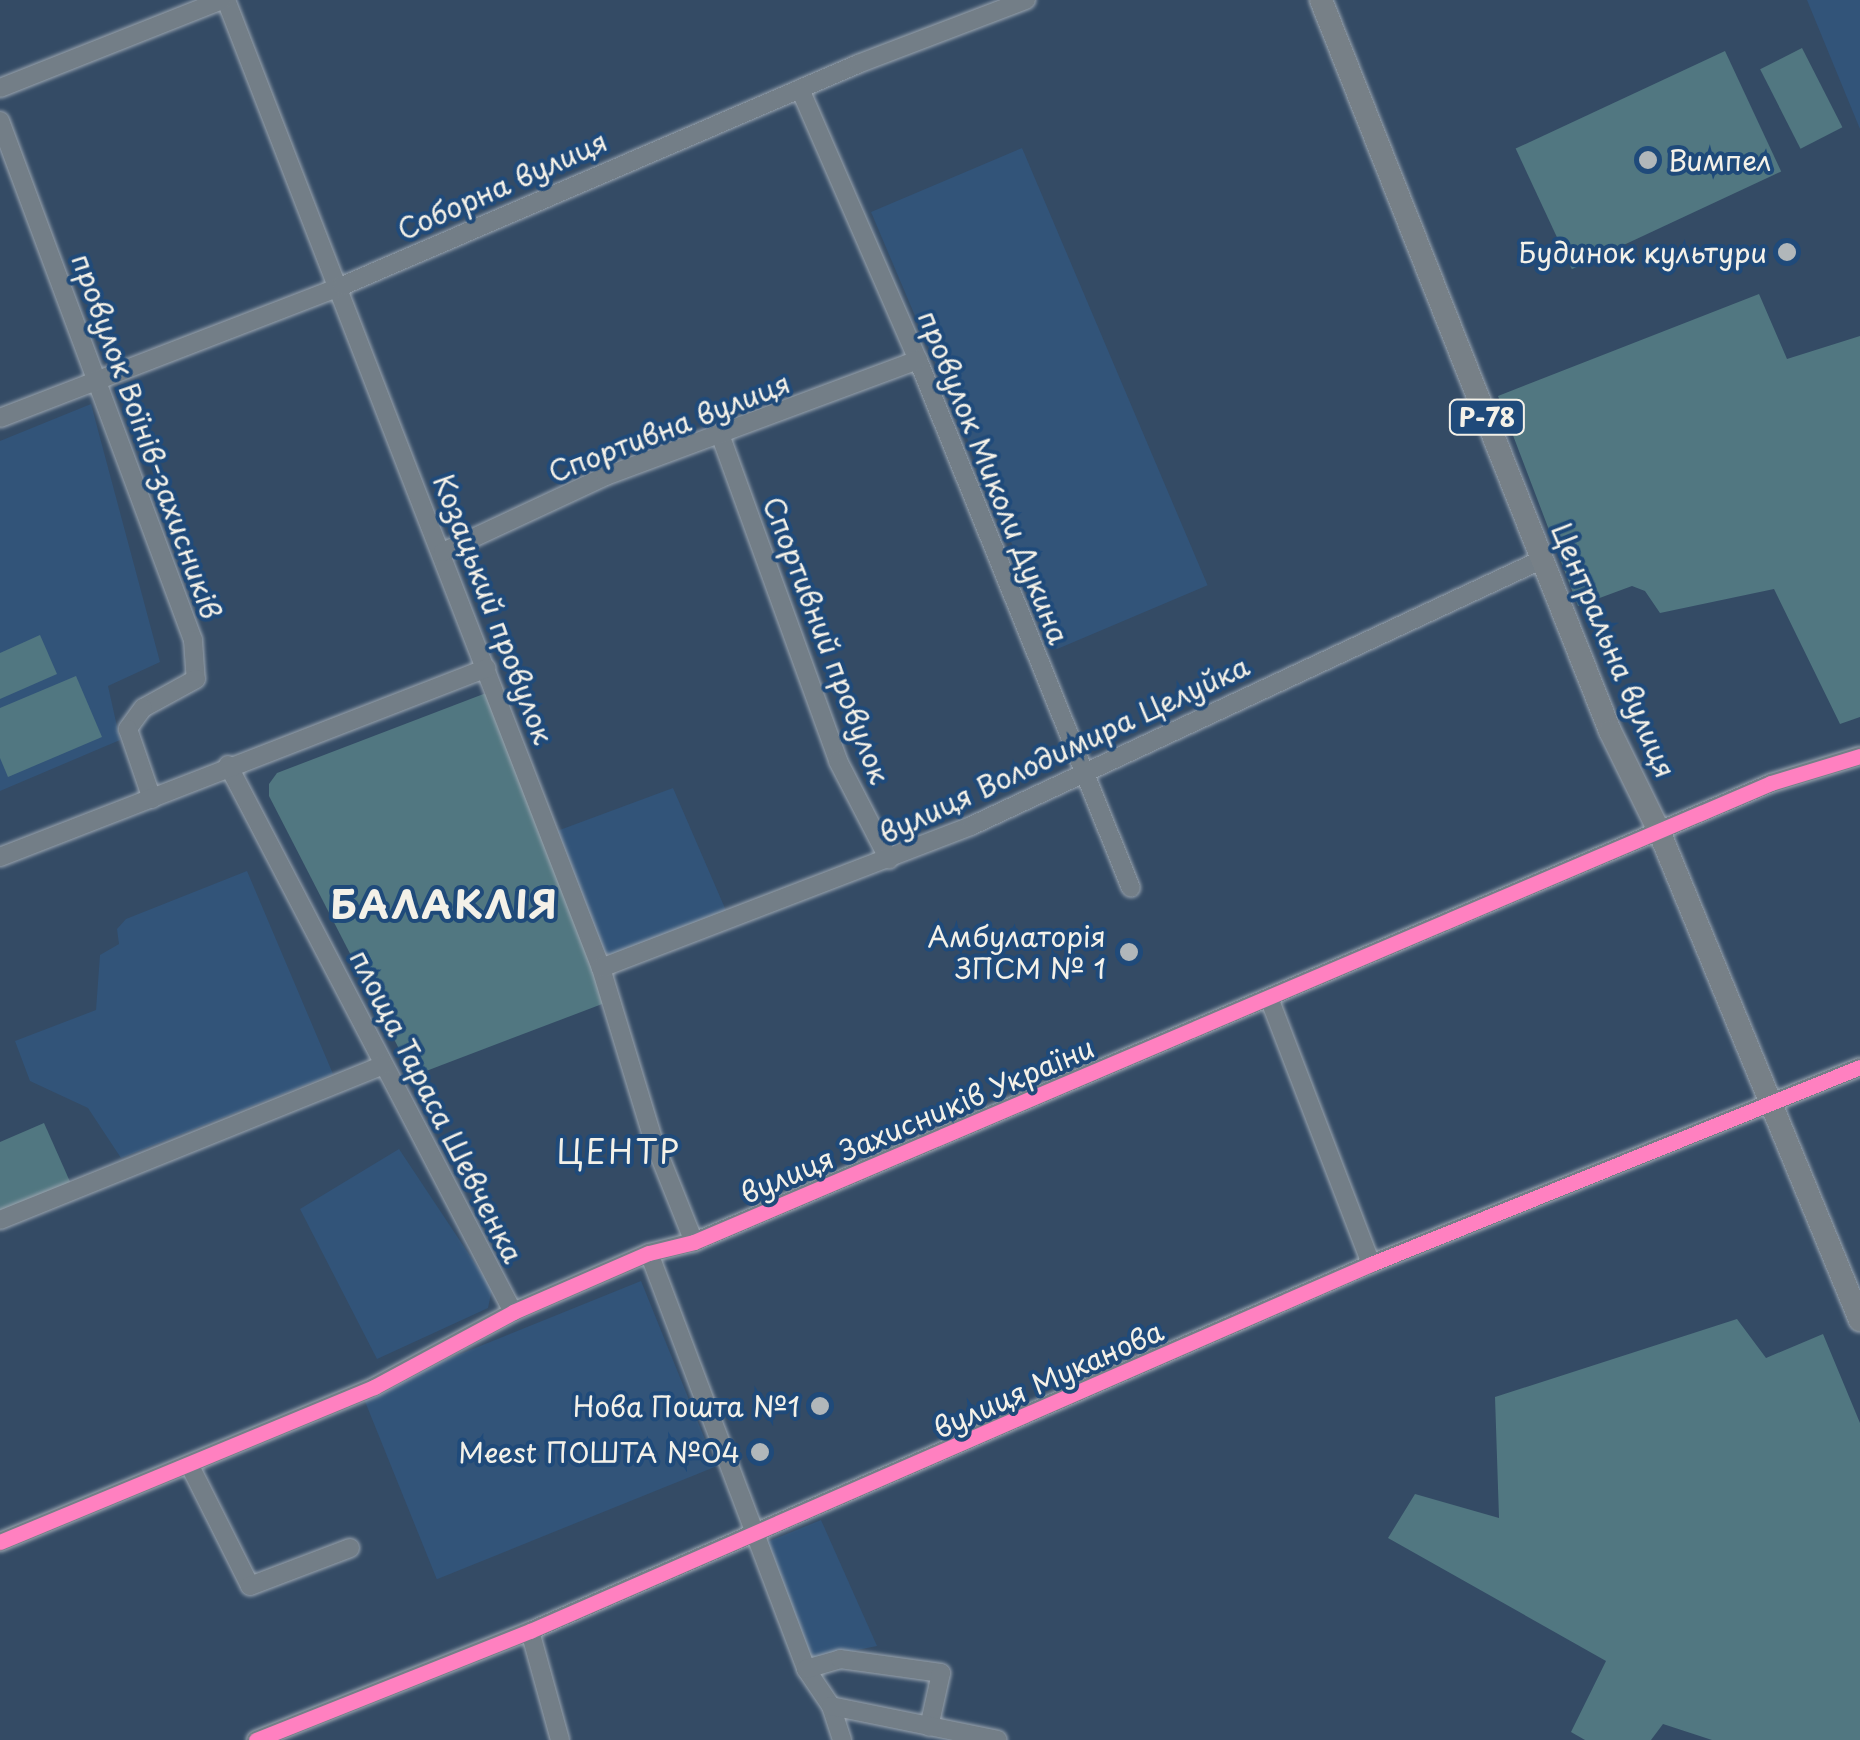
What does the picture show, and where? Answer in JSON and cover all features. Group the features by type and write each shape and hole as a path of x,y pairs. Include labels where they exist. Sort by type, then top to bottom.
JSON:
{"main road":[{"name":"Центральна вулиця","path":"1321,0 1610,732 1660,831 1860,1320"}],"street":[{"path":"0,88 224,0"},
{"name":"Козацький провулок","path":"224,0 342,286 601,968 654,1142 694,1242"},
{"name":"Соборна вулиця","path":"0,418 342,286 800,89 1026,0"},
{"name":"провулок Миколи Дукина","path":"800,89 918,360 1131,888"},
{"name":"провулок Воїнів-захисників","path":"0,121 193,640 196,678 143,708 128,730 152,799"},
{"name":"Спортивна вулиця","path":"443,552 606,476 721,437 918,360"},
{"name":"Спортивний провулок","path":"721,437 838,761 889,860"},
{"name":"вулиця Володимира Целуйка","path":"601,968 889,860 1541,560"},
{"path":"0,857 152,799 228,765 487,668"},
{"name":"вулиця Захисників України","path":"0,1542 190,1466 374,1386 513,1312 649,1253 694,1242 1772,784 1860,756"},
{"name":"площа Тараса Шевченка","path":"228,765 513,1312"},
{"path":"1269,998 1372,1264"},
{"path":"0,1220 383,1066"},
{"name":"вулиця Муканова","path":"256,1740 530,1631 1372,1264 1769,1100 1857,1074"},
{"path":"649,1253 806,1668 831,1706 842,1740"},
{"path":"190,1466 250,1586 350,1548"},
{"path":"530,1631 560,1740"},
{"path":"806,1668 840,1659 941,1672 930,1727"},
{"path":"831,1706 998,1740"}],"shaded area":[{"path":"1807,0 1860,0 1860,129"},
{"path":"1022,148 1208,585 1057,649 871,212"},
{"path":"91,404 160,662 108,686 120,740 0,791 0,441"},
{"path":"673,788 727,913 611,955 602,952 557,831"},
{"path":"247,871 333,1074 121,1158 88,1108 30,1081 15,1041 96,1010 100,955 119,944 117,929 126,919"},
{"path":"399,1149 492,1289 488,1308 377,1359 300,1209"},
{"path":"641,1281 716,1466 437,1579 362,1394"},
{"path":"821,1520 877,1646 812,1659 767,1542"}],"green space":[{"path":"1802,48 1842,127 1801,149 1760,69"},
{"name":"Вимпел","path":"1725,51 1781,172 1572,269 1516,149"},
{"path":"1759,294 1787,359 1860,336 1860,717 1840,724 1774,589 1660,613 1645,591 1632,586 1578,606 1498,396"},
{"path":"40,635 57,674 0,699 0,653"},
{"path":"76,676 102,737 8,777 0,758 0,708"},
{"path":"494,690 610,1001 413,1076 269,796 269,784 277,773"},
{"path":"44,1123 71,1184 0,1215 0,1142"},
{"path":"1737,1319 1766,1358 1823,1334 1860,1423 1860,1740 1712,1740 1663,1724 1651,1740 1585,1740 1571,1732 1606,1661 1388,1538 1415,1494 1499,1518 1495,1397"}],"cycle path":[{"path":"0,1542 374,1387 513,1312 649,1253 694,1242 1771,783 1860,756"},
{"path":"256,1740 530,1631 1371,1264 1860,1067"}],"place":[{"name":"Вимпел","path":"1648,160"},
{"name":"Будинок культури","path":"1787,252"},
{"name":"Амбулаторія ЗПСМ № 1","path":"1129,952"},
{"name":"Нова Пошта №1","path":"820,1406"},
{"name":"Meest ПОШТА №04","path":"760,1452"}],"district":[{"name":"БАЛАКЛІЯ","path":"445,904"},
{"name":"ЦЕНТР","path":"619,1151"}]}
